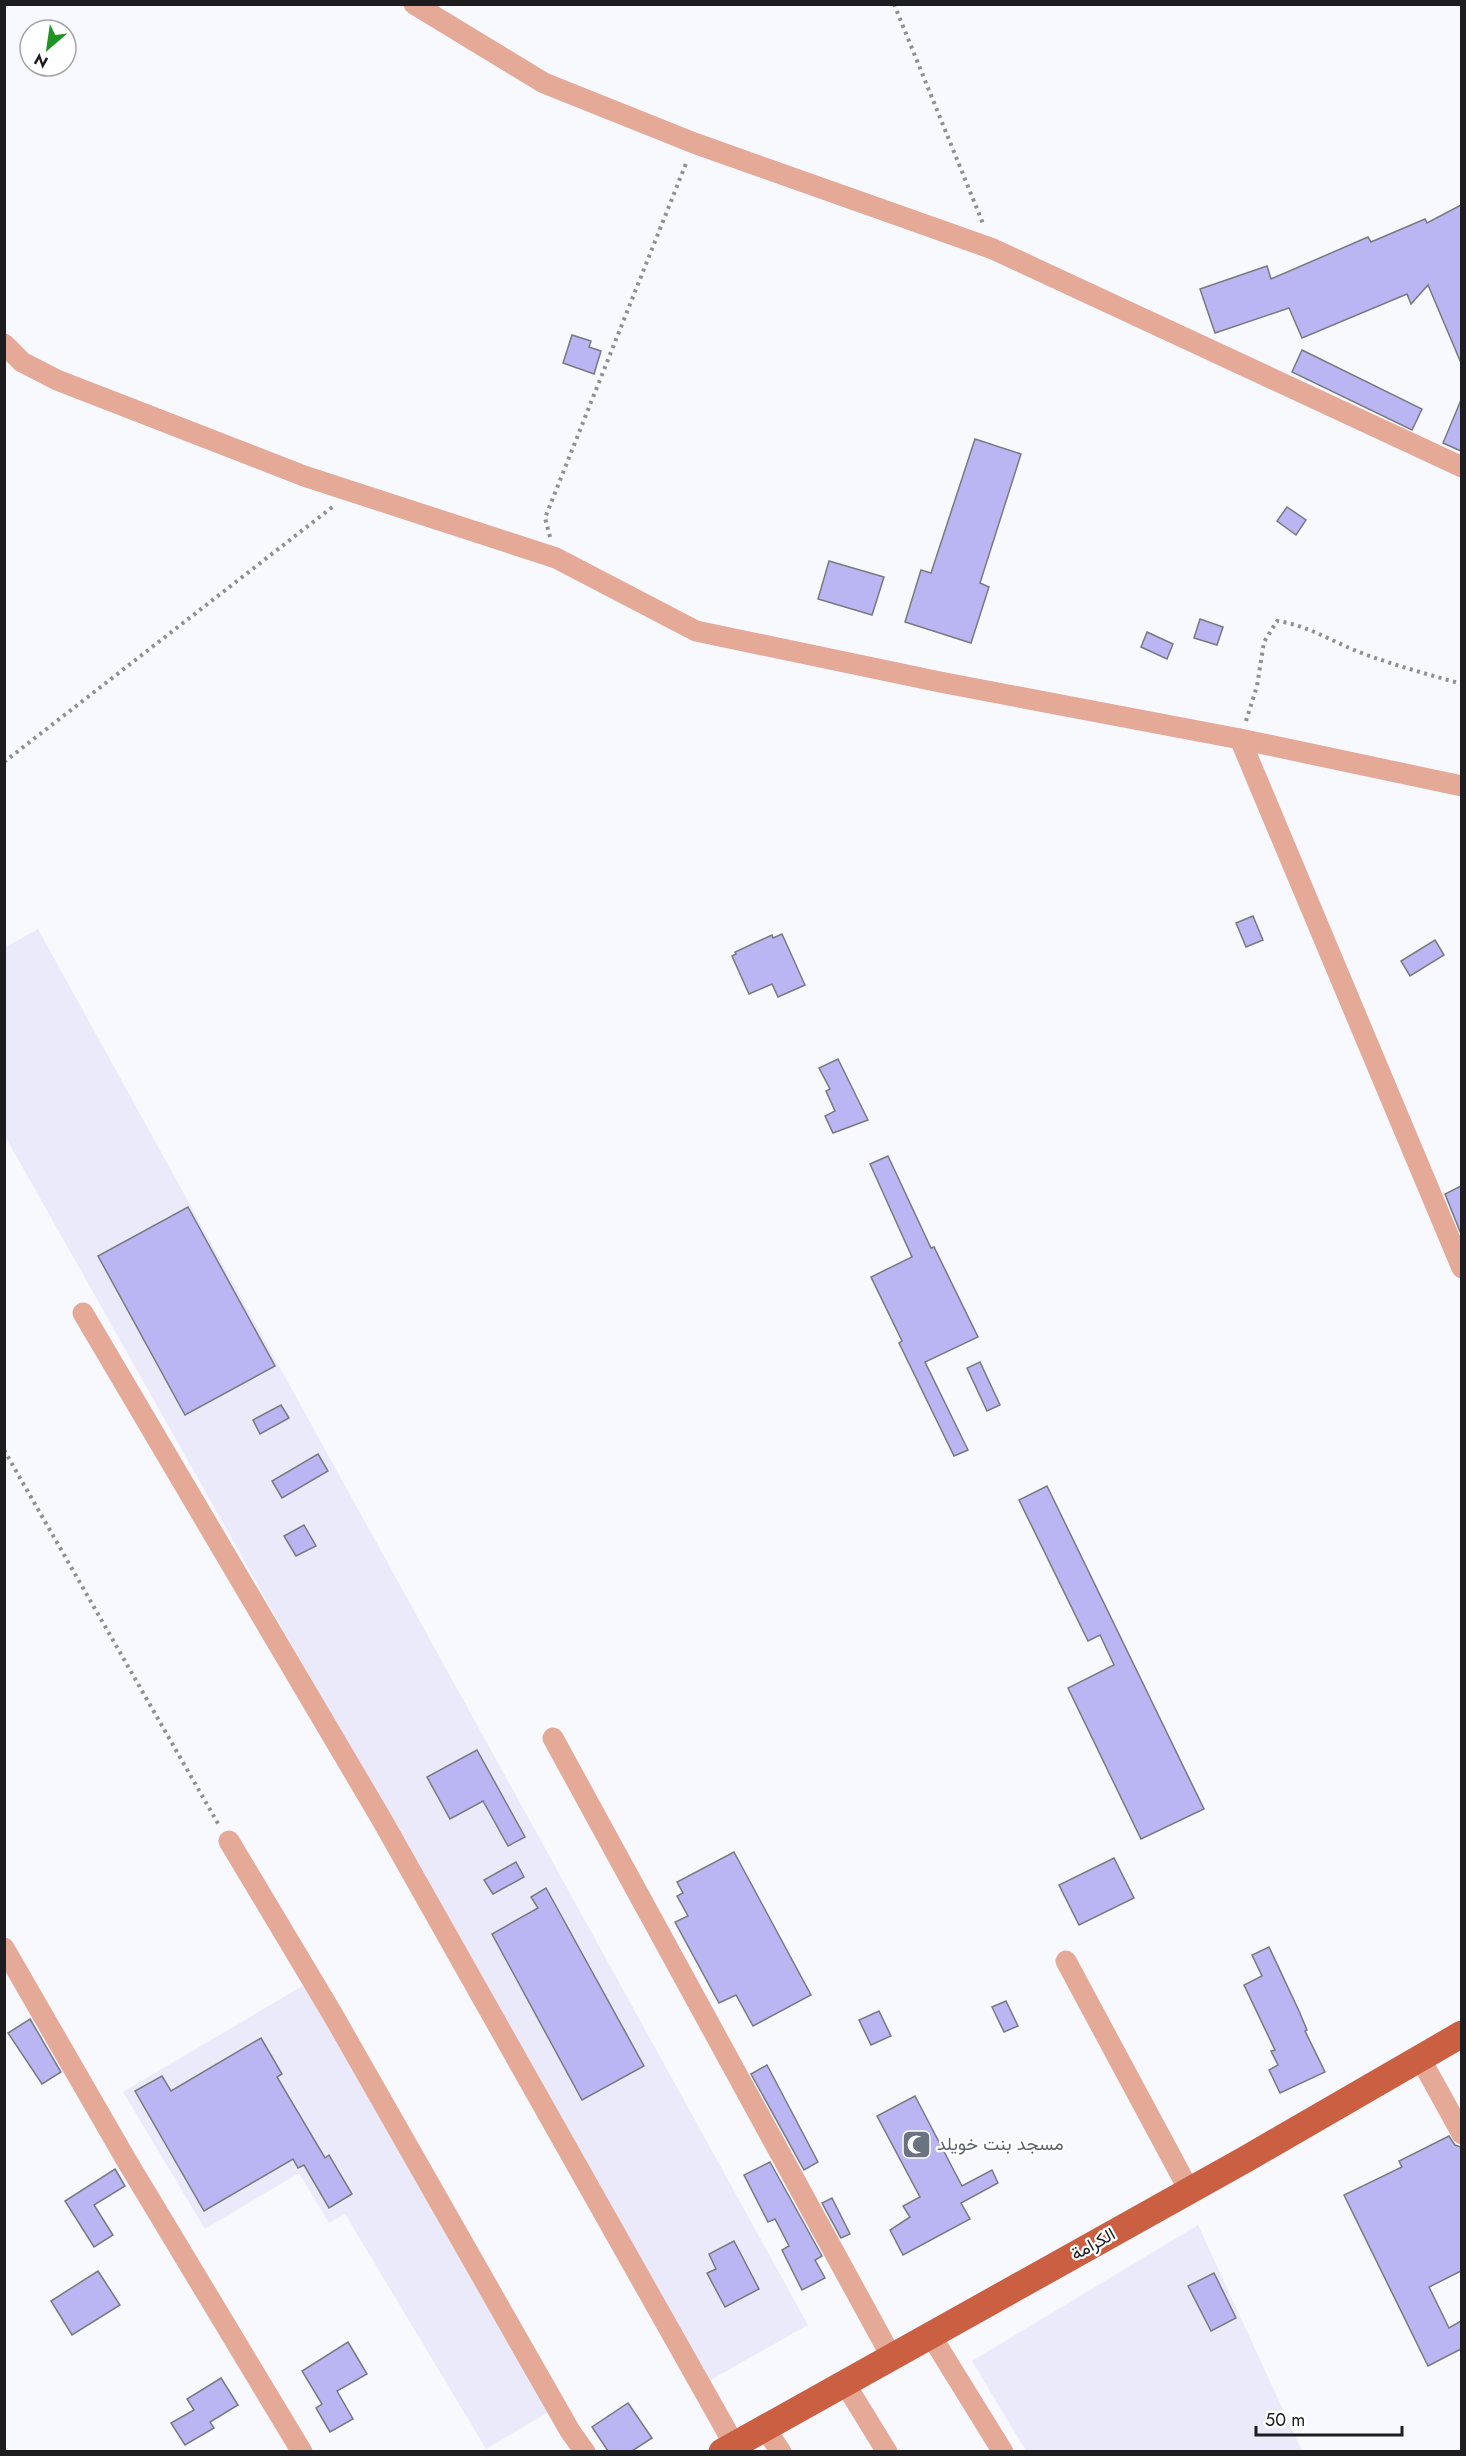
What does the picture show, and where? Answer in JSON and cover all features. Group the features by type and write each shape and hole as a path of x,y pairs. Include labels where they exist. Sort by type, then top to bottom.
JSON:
{"main road":[{"name":"الكرامة","path":"728,2448 1190,2190 1461,2034"}],"street":[{"path":"414,4 544,83 694,144 993,249 1461,467"},
{"path":"4,344 22,362 57,380 304,476 556,558 696,631 940,682 1240,739 1461,786"},
{"path":"1240,739 1461,1268"},
{"path":"83,1313 382,1820 728,2448"},
{"path":"553,1738 891,2356"},
{"path":"229,1841 339,2026 570,2431 585,2451"},
{"path":"4,1948 128,2163 302,2451"},
{"path":"1066,1961 1190,2190"},
{"path":"1420,2058 1461,2134"},
{"path":"930,2334 1003,2451"},
{"path":"844,2382 887,2451"},
{"path":"764,2427 781,2451"}],"path":[{"path":"894,4 993,249"},
{"path":"556,558 545,518 694,144"},
{"path":"4,762 352,492"},
{"path":"1240,739 1257,686 1264,642 1277,621 1298,624 1359,651 1461,684"},
{"path":"4,1450 229,1841"}],"shaded area":[{"path":"38,929 808,2325 707,2382 5,1136 4,948"},
{"path":"304,1985 557,2407 486,2449 345,2214 329,2223 299,2173 205,2229 123,2092"},
{"path":"1198,2225 1302,2451 1026,2451 972,2361"}],"building":[{"path":"1461,205 1461,363 1428,285 1411,304 1407,294 1302,338 1289,308 1215,333 1200,289 1267,266 1271,279 1368,237 1371,242 1425,219 1427,223"},
{"path":"572,335 591,341 589,347 601,351 594,374 563,363"},
{"path":"1302,350 1422,409 1412,430 1292,372"},
{"path":"1461,400 1461,451 1443,443"},
{"path":"975,439 1021,454 980,583 989,587 971,643 905,622 921,570 931,573"},
{"path":"1287,507 1306,520 1296,535 1277,521"},
{"path":"829,561 884,577 872,615 818,599"},
{"path":"1200,619 1223,627 1217,645 1194,638"},
{"path":"1147,632 1173,644 1167,659 1141,647"},
{"path":"1253,916 1263,940 1246,947 1236,923"},
{"path":"782,934 805,985 778,997 772,984 749,994 732,956 736,954 735,952 772,935 773,938"},
{"path":"1435,940 1444,955 1410,976 1401,961"},
{"path":"838,1059 868,1120 833,1133 825,1116 835,1111 826,1091 830,1089 819,1068"},
{"path":"888,1156 931,1248 934,1247 978,1337 925,1362 968,1450 954,1456 899,1343 902,1341 871,1277 912,1257 870,1164"},
{"path":"1461,1186 1461,1234 1445,1194"},
{"path":"188,1207 275,1366 185,1415 98,1256"},
{"path":"980,1362 1000,1405 987,1411 967,1368"},
{"path":"281,1405 289,1418 260,1434 253,1420"},
{"path":"318,1454 328,1471 282,1498 272,1481"},
{"path":"1047,1486 1204,1809 1141,1839 1068,1688 1114,1665 1100,1635 1088,1641 1019,1500"},
{"path":"304,1525 316,1546 296,1556 284,1536"},
{"path":"477,1750 525,1837 508,1846 483,1801 450,1819 427,1777"},
{"path":"734,1852 811,1995 753,2026 736,1995 719,2003 675,1922 688,1916 677,1896 683,1893 677,1882"},
{"path":"1114,1858 1134,1898 1079,1925 1059,1885"},
{"path":"516,1862 524,1877 493,1894 484,1880"},
{"path":"546,1888 644,2066 582,2100 492,1934 538,1908 531,1897"},
{"path":"1269,1947 1325,2072 1280,2093 1269,2070 1278,2065 1271,2051 1275,2050 1244,1985 1262,1976 1252,1955"},
{"path":"1006,2001 1018,2026 1004,2032 992,2007"},
{"path":"879,2011 891,2036 871,2045 859,2020"},
{"path":"30,2019 61,2072 42,2084 8,2033"},
{"path":"261,2038 282,2074 277,2077 325,2158 329,2155 352,2194 329,2208 304,2165 298,2168 293,2159 204,2211 135,2091 162,2076 171,2091"},
{"path":"767,2065 818,2162 804,2170 751,2074"},
{"path":"915,2096 962,2186 992,2170 998,2183 961,2203 970,2219 903,2255 890,2230 910,2217 903,2206 920,2197 877,2116"},
{"path":"1449,2136 1455,2145 1461,2147 1461,2271 1429,2287 1449,2328 1461,2321 1461,2349 1428,2366 1344,2195 1402,2167 1399,2161"},
{"path":"770,2162 822,2256 815,2260 825,2278 802,2290 782,2250 789,2246 775,2219 768,2222 744,2175"},
{"path":"115,2169 125,2186 94,2205 113,2235 94,2247 65,2201"},
{"path":"832,2198 850,2234 841,2238 822,2203"},
{"path":"734,2241 759,2289 725,2307 707,2273 716,2269 709,2254"},
{"path":"98,2271 120,2305 72,2335 51,2301"},
{"path":"1214,2273 1236,2318 1211,2331 1188,2286"},
{"path":"348,2342 367,2374 337,2391 353,2419 330,2432 316,2408 322,2404 302,2371"},
{"path":"221,2378 238,2405 210,2422 214,2428 185,2445 171,2423 194,2410 187,2399"},
{"path":"628,2403 652,2438 632,2451 608,2451 592,2427"}],"place":[{"name":"مسجد بنت خويلد","path":"916,2144"}]}
